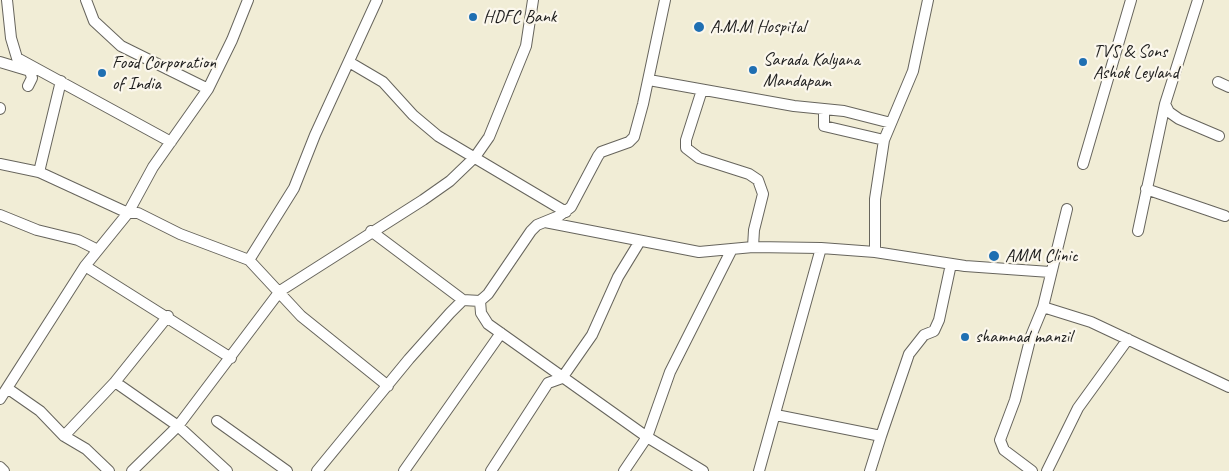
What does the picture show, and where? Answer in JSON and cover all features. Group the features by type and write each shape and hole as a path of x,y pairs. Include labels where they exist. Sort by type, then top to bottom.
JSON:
{"street":[{"path":"7,0 11,38 16,58 171,142"},
{"path":"86,0 94,21 121,46 208,89"},
{"path":"0,400 85,266 96,250 128,213 153,167 208,89 232,40 248,0"},
{"path":"249,260 294,188 377,0"},
{"path":"132,471 178,426 280,291 436,190 475,157 489,137 526,46 533,0"},
{"path":"371,231 463,300 480,300 488,294 531,231 544,222 566,212 601,152 629,142 634,137 649,80 666,0"},
{"path":"875,252 875,199 884,140 913,71 928,0"},
{"path":"1083,164 1131,0"},
{"path":"1138,231 1165,104 1198,0"},
{"path":"0,62 30,71 32,78 28,86"},
{"path":"349,62 383,82 426,127 566,212"},
{"path":"649,80 794,106 844,111 891,123"},
{"path":"39,172 61,82"},
{"path":"1218,82 1229,87"},
{"path":"702,90 686,140 686,148 698,158 749,174 758,180 763,194 754,230 753,247"},
{"path":"1165,104 1169,112 1178,119 1219,136"},
{"path":"824,112 824,126 884,140"},
{"path":"0,164 39,172 128,213 138,213 180,234 249,260 280,291 301,316 388,386"},
{"path":"1146,189 1225,216"},
{"path":"1032,471 1004,450 1000,440 1015,400 1030,336 1043,307 1067,208"},
{"path":"0,215 37,230 78,240 96,250"},
{"path":"544,222 699,252 753,247 821,248 875,252 951,264 1050,272"},
{"path":"491,471 548,382 562,378 592,336 608,297 640,242"},
{"path":"759,471 821,248"},
{"path":"624,471 647,436 670,372 731,250"},
{"path":"870,471 909,354 924,335 934,331 939,320 951,264"},
{"path":"85,266 168,316 231,358"},
{"path":"316,471 388,386 408,359 463,300"},
{"path":"480,300 480,313 483,318 501,333 562,378 647,436 703,471"},
{"path":"1043,307 1091,322 1229,387"},
{"path":"64,436 115,382 168,316"},
{"path":"404,471 501,333"},
{"path":"1047,471 1078,408 1128,339"},
{"path":"115,382 178,426 227,471"},
{"path":"7,388 40,411 64,436 86,449 109,471"},
{"path":"776,415 881,436"},
{"path":"217,422 287,471"},
{"path":"0,467 4,471"}],"place":[{"name":"HDFC Bank","path":"473,17"},
{"name":"A.M.M Hospital","path":"699,27"},
{"name":"TVS & Sons Ashok Leyland","path":"1083,62"},
{"name":"Sarada Kalyana Mandapam","path":"753,70"},
{"name":"Food Corporation of India","path":"102,73"},
{"name":"AMM Clinic","path":"994,256"},
{"name":"shamnad manzil","path":"965,337"}]}
